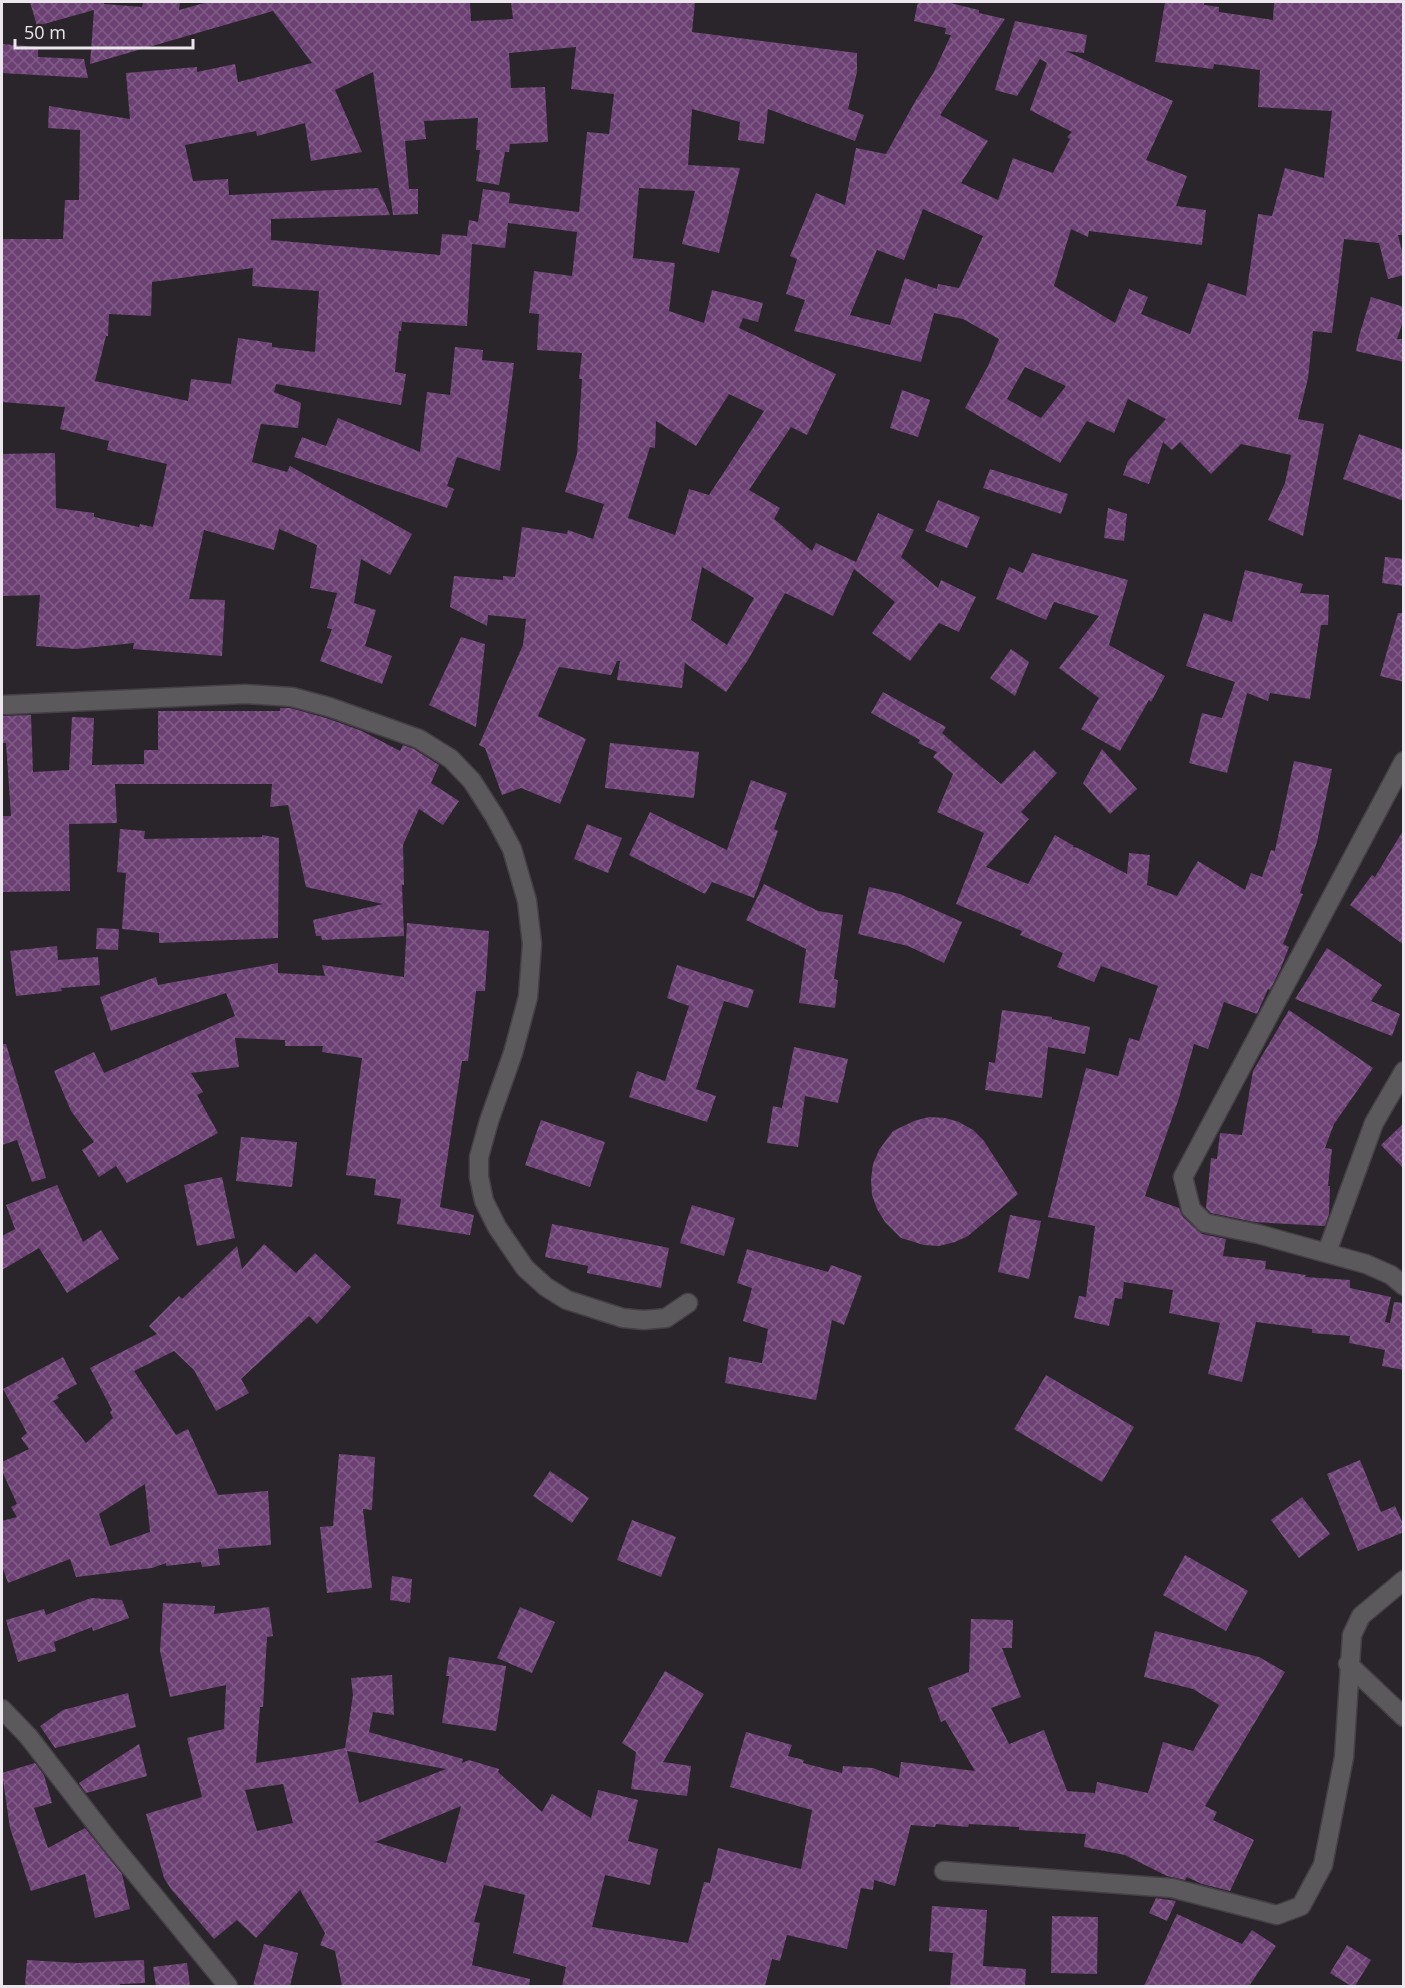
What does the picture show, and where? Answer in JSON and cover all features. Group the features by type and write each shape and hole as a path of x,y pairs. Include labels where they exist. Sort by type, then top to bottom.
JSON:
{"street":[{"path":"2,705 245,694 292,697 329,707 419,739 451,759 472,781 512,849 527,902 532,944 528,997 480,1157 479,1177 484,1202 497,1227 525,1268 546,1287 567,1300 623,1318 644,1320 666,1318 688,1303"},
{"path":"1404,761 1183,1177 1191,1209 1204,1223 1258,1234 1366,1264 1391,1275 1404,1286"},
{"path":"1327,1252 1374,1123 1404,1071"},
{"path":"944,1871 1172,1888 1277,1915 1301,1906 1323,1865 1344,1757 1348,1664 1352,1635 1361,1616 1404,1580"},
{"path":"1348,1664 1404,1717"},
{"path":"2,1709 28,1736 110,1842 228,1986"}],"building":[{"path":"30,2 104,2 104,4 142,7 143,2 180,2 179,10 208,2 470,2 471,21 513,19 511,2 695,2 692,32 857,53 857,72 848,109 864,115 855,141 768,109 764,144 738,140 740,122 692,109 688,165 740,168 719,253 682,244 695,191 639,188 633,258 675,263 669,311 704,323 712,290 763,303 758,322 743,318 739,328 836,374 807,435 791,427 749,490 780,508 774,519 812,551 816,543 856,562 878,513 914,530 901,557 938,588 941,580 976,597 959,632 939,623 910,661 872,633 895,602 854,569 833,616 785,593 748,660 726,692 685,663 682,688 617,680 620,661 617,661 611,675 559,667 538,716 586,739 560,804 521,788 502,795 485,748 479,745 523,645 526,619 488,615 487,626 450,607 454,576 503,580 503,576 515,577 522,527 567,534 568,530 593,539 604,504 565,492 577,454 582,353 537,350 539,314 529,313 534,271 572,276 577,232 508,223 505,248 472,244 467,326 402,322 395,372 406,374 401,405 276,384 274,392 301,403 298,428 261,424 252,462 287,472 290,466 412,534 390,575 361,559 354,603 376,610 365,646 392,656 382,684 320,661 332,629 327,628 337,593 310,588 317,545 279,529 274,550 204,530 189,599 225,600 222,656 133,649 134,643 76,649 36,646 40,595 2,596 2,454 55,453 56,508 94,513 94,517 139,527 140,524 153,527 167,464 107,450 109,441 60,429 65,407 2,402 2,239 63,239 65,200 79,200 80,130 48,128 49,106 130,119 126,73 197,67 197,72 235,64 238,82 312,63 273,11 90,64 94,10 37,26","holes":["576,47 571,89 614,94 609,134 587,132 579,212 509,203 510,193 483,189 478,222 469,220 467,236 442,234 440,255 271,240 271,219 390,215 378,188 229,195 228,179 193,181 185,145 256,131 257,136 305,123 311,161 362,152 335,90 373,72 393,215 418,214 418,189 409,189 405,141 426,139 424,121 478,118 476,150 480,150 476,181 499,185 505,152 509,152 510,144 548,142 545,87 511,88 509,53","253,268 252,286 319,291 315,352 272,347 272,343 238,338 231,384 191,379 188,401 95,381 106,336 108,336 109,314 151,316 152,282","729,394 764,411 709,495 689,489 675,535 628,518 650,447 655,448 656,421 696,446","702,567 754,598 727,645 691,620"]},
{"path":"918,2 946,2 1005,19 940,115 988,141 961,183 998,200 1013,158 1053,173 1070,139 1067,137 1072,132 1030,110 1047,63 1040,59 1017,96 995,90 1015,21 1087,35 1084,53 1066,51 1173,101 1146,160 1187,176 1176,206 1206,210 1202,245 1089,231 1088,237 1071,229 1054,286 1115,323 1129,289 1148,297 1141,314 1190,334 1208,283 1246,296 1258,214 1272,216 1285,168 1324,178 1332,111 1258,107 1260,70 1214,64 1213,69 1155,62 1165,2 1204,2 1204,5 1219,7 1219,12 1273,20 1274,2 1404,2 1404,235 1398,235 1404,259 1404,275 1388,279 1379,243 1344,239 1332,333 1313,331 1308,378 1298,419 1324,424 1303,536 1268,520 1285,483 1291,455 1241,444 1211,474 1180,442 1172,450 1163,442 1149,484 1123,475 1128,461 1166,419 1128,399 1114,433 1087,421 1060,463 965,408 988,366 999,339 963,319 934,313 921,362 794,331 805,300 786,294 797,259 790,256 816,193 845,205 856,148 886,154 934,72 951,35 945,34 946,28 914,21","holes":["923,209 983,236 959,288 938,284 937,289 905,278 890,325 850,315 877,250 904,260","1025,367 1066,386 1041,418 1007,399"]},
{"path":"2,44 38,47 38,57 84,59 88,78 2,73"},
{"path":"1371,297 1404,307 1404,318 1397,339 1404,339 1404,362 1356,351"},
{"path":"455,347 483,350 482,360 514,363 500,471 457,457 447,486 454,489 447,508 294,457 302,437 326,446 338,418 420,452 427,392 450,395"},
{"path":"902,390 930,400 918,437 890,428"},
{"path":"1359,434 1404,450 1404,501 1343,479"},
{"path":"990,469 1068,494 1061,514 983,488"},
{"path":"938,500 980,517 967,548 925,531"},
{"path":"1108,508 1127,514 1124,541 1104,538"},
{"path":"1032,553 1128,580 1109,645 1165,676 1120,751 1081,729 1099,698 1059,668 1099,616 1054,602 1046,620 996,599 1009,567 1023,573"},
{"path":"1385,557 1404,559 1404,586 1382,583"},
{"path":"1245,570 1303,584 1300,593 1329,595 1328,625 1321,625 1310,699 1270,693 1268,701 1247,693 1227,773 1189,763 1202,713 1222,718 1235,682 1186,666 1204,613 1232,622"},
{"path":"1398,613 1404,613 1404,682 1380,676"},
{"path":"461,637 485,644 476,727 429,705"},
{"path":"1011,649 1029,662 1015,696 990,678"},
{"path":"883,692 946,727 942,733 1001,784 1034,750 1057,773 1021,812 1029,819 986,867 1028,884 1055,835 1074,846 1072,847 1127,874 1129,853 1150,855 1147,885 1177,896 1198,861 1245,890 1251,873 1262,877 1271,850 1275,851 1294,761 1332,769 1317,842 1300,893 1303,894 1283,944 1289,947 1280,970 1270,990 1268,989 1257,1014 1224,1002 1208,1049 1194,1044 1179,1098 1145,1196 1179,1208 1183,1217 1202,1234 1226,1239 1223,1256 1266,1261 1265,1269 1306,1275 1305,1277 1350,1280 1350,1288 1391,1297 1385,1322 1390,1323 1394,1302 1404,1303 1404,1370 1382,1366 1385,1350 1349,1343 1350,1336 1312,1333 1312,1329 1256,1322 1242,1382 1208,1374 1220,1323 1169,1313 1173,1290 1124,1282 1122,1299 1115,1298 1109,1326 1074,1318 1079,1296 1086,1297 1095,1226 1048,1217 1086,1068 1118,1076 1129,1038 1139,1041 1158,986 1101,966 1094,982 1057,967 1063,953 1020,935 1022,931 956,904 984,833 937,812 953,774 933,757 937,752 918,743 920,740 871,713"},
{"path":"280,708 290,708 326,718 362,731 400,751 403,745 414,749 439,765 431,783 459,801 443,825 419,809 403,845 404,936 322,940 321,936 316,936 313,920 383,904 306,887 288,805 270,807 272,784 115,784 117,823 69,824 70,891 2,892 2,816 11,816 6,743 2,743 2,716 31,715 33,772 69,770 72,717 94,718 92,765 144,764 144,750 158,750 158,711 280,711"},
{"path":"610,743 699,752 694,798 605,788"},
{"path":"1102,749 1137,789 1110,814 1083,783"},
{"path":"751,780 787,793 774,829 778,831 754,898 712,882 705,894 629,855 650,812 727,850"},
{"path":"587,824 622,838 608,873 574,859"},
{"path":"120,829 145,831 144,839 262,837 262,835 279,838 278,938 159,943 159,933 122,929 126,873 117,872"},
{"path":"1404,829 1404,945 1350,905 1372,875 1375,877"},
{"path":"764,884 818,911 843,915 834,979 838,980 835,1008 799,1003 806,949 746,920"},
{"path":"869,887 900,894 962,922 944,963 908,946 858,934"},
{"path":"407,923 489,931 485,991 476,991 468,1061 462,1061 440,1207 474,1215 470,1235 397,1224 401,1199 374,1195 376,1179 346,1175 362,1058 322,1052 323,1046 285,1046 285,1040 235,1038 239,1067 191,1073 203,1092 197,1095 218,1133 127,1183 116,1166 99,1177 82,1150 94,1142 71,1111 54,1071 94,1052 104,1073 235,1016 226,993 111,1031 100,997 156,977 158,985 278,963 278,973 325,976 322,965 404,977"},
{"path":"97,928 119,929 118,950 96,949"},
{"path":"57,946 58,960 98,957 100,985 61,988 62,991 16,996 10,951"},
{"path":"1327,948 1382,985 1371,1001 1400,1014 1392,1036 1295,999"},
{"path":"677,965 754,990 748,1008 724,1001 696,1089 716,1096 707,1122 629,1097 637,1071 665,1081 689,1006 667,998"},
{"path":"1002,1010 1052,1017 1052,1019 1090,1027 1085,1054 1048,1047 1042,1098 985,1090 989,1062 995,1063"},
{"path":"1289,1010 1373,1068 1334,1124 1325,1148 1332,1149 1328,1186 1330,1186 1329,1214 1325,1226 1254,1222 1211,1213 1206,1208 1211,1158 1217,1159 1220,1133 1242,1135 1253,1071"},
{"path":"2,1044 6,1044 46,1178 32,1182 17,1140 2,1145"},
{"path":"794,1047 848,1059 838,1103 805,1096 798,1147 767,1143 773,1106 782,1108"},
{"path":"929,1117 959,1122 973,1130 984,1141 1018,1194 968,1236 939,1246 924,1245 901,1238 885,1222 872,1195 873,1164 879,1150 893,1131"},
{"path":"541,1120 605,1142 590,1187 525,1165"},
{"path":"1404,1123 1404,1169 1381,1145"},
{"path":"241,1137 297,1142 292,1187 236,1181"},
{"path":"222,1177 235,1238 197,1246 184,1185"},
{"path":"57,1185 83,1242 101,1230 119,1259 67,1293 39,1248 2,1270 2,1236 15,1229 6,1205"},
{"path":"692,1205 735,1218 724,1256 680,1243"},
{"path":"1010,1215 1041,1221 1029,1279 998,1272"},
{"path":"552,1224 669,1248 661,1288 587,1273 588,1266 545,1257"},
{"path":"264,1244 296,1273 315,1253 351,1287 317,1324 309,1316 241,1379 249,1393 216,1411 194,1370 174,1351 134,1371 176,1435 188,1429 218,1495 268,1491 271,1545 218,1549 220,1565 202,1567 201,1562 166,1566 166,1563 152,1568 76,1577 70,1559 8,1583 2,1566 2,1521 17,1517 11,1507 17,1504 2,1471 2,1462 29,1449 21,1438 27,1433 3,1389 63,1357 77,1384 57,1395 59,1398 53,1401 86,1443 113,1418 110,1412 112,1410 90,1368 157,1334 149,1326 179,1296 182,1299 237,1246 242,1269","holes":["145,1484 150,1532 110,1546 99,1514"]},
{"path":"747,1249 828,1272 831,1265 862,1276 844,1325 832,1320 816,1400 725,1383 729,1357 762,1363 768,1329 743,1321 752,1288 737,1283"},
{"path":"1046,1375 1134,1427 1102,1482 1014,1429"},
{"path":"339,1454 375,1457 372,1510 363,1509 372,1588 327,1593 320,1527 333,1526"},
{"path":"1360,1460 1381,1512 1395,1506 1404,1526 1404,1532 1358,1551 1327,1474"},
{"path":"550,1471 589,1498 572,1523 533,1496"},
{"path":"1302,1497 1330,1534 1299,1558 1271,1520"},
{"path":"632,1520 676,1537 661,1577 617,1560"},
{"path":"1185,1555 1248,1591 1226,1631 1163,1595"},
{"path":"392,1576 412,1579 410,1603 390,1600"},
{"path":"91,1598 122,1600 129,1618 93,1631 92,1627 54,1642 56,1651 18,1662 6,1620 44,1609 46,1615"},
{"path":"163,1603 215,1606 214,1614 269,1607 273,1636 267,1637 263,1707 260,1707 256,1763 345,1748 353,1695 351,1678 392,1675 394,1715 373,1712 369,1732 463,1759 462,1763 469,1760 499,1769 498,1772 542,1812 552,1794 591,1818 598,1790 638,1800 628,1841 658,1849 650,1885 605,1875 592,1927 688,1943 704,1882 710,1883 718,1848 801,1869 812,1810 730,1787 746,1732 792,1745 788,1756 804,1760 803,1763 842,1773 843,1766 873,1768 899,1778 901,1762 975,1771 945,1720 941,1722 928,1688 969,1672 971,1619 1013,1620 1012,1648 1002,1648 1021,1697 991,1708 1009,1744 1044,1730 1067,1791 1095,1793 1097,1782 1148,1793 1163,1742 1193,1751 1219,1705 1193,1689 1144,1677 1155,1631 1259,1657 1285,1672 1205,1806 1217,1812 1213,1820 1254,1840 1230,1891 1202,1884 1187,1877 1185,1880 1167,1876 1125,1855 1084,1847 1086,1834 969,1824 968,1827 936,1824 935,1827 911,1825 895,1886 874,1880 873,1890 861,1888 847,1949 787,1935 780,1961 772,1959 765,1986 562,1986 566,1967 513,1953 525,1895 484,1885 474,1922 480,1923 472,1965 530,1979 529,1986 342,1986 335,1951 320,1945 325,1933 300,1890 256,1938 237,1920 214,1939 164,1878 146,1814 202,1797 187,1738 224,1729 226,1685 170,1697 160,1651","holes":["347,1751 446,1769 359,1803","283,1784 293,1823 257,1831 245,1790","461,1806 446,1863 375,1842"]},
{"path":"520,1607 555,1622 532,1673 497,1658"},
{"path":"449,1657 506,1666 496,1731 442,1723 449,1676 446,1676"},
{"path":"665,1671 704,1694 663,1762 691,1766 687,1796 631,1789 636,1752 622,1743"},
{"path":"128,1693 136,1727 55,1748 40,1726 63,1710"},
{"path":"139,1744 147,1776 86,1793 79,1783"},
{"path":"35,1763 44,1775 52,1803 34,1808 48,1848 85,1828 122,1874 130,1909 95,1918 85,1874 31,1891 10,1828 2,1773"},
{"path":"1156,1898 1176,1901 1167,1921 1149,1913"},
{"path":"932,1906 987,1910 983,1966 1026,1969 1025,1986 950,1986 953,1953 929,1951"},
{"path":"1177,1914 1242,1944 1252,1930 1276,1946 1249,1986 1144,1986"},
{"path":"1052,1916 1098,1917 1097,1974 1051,1973"},
{"path":"264,1944 298,1953 290,1986 253,1986"},
{"path":"1347,1945 1371,1960 1355,1986 1351,1986 1330,1973"},
{"path":"27,1960 77,1963 144,1960 145,1983 120,1984 120,1986 25,1986"},
{"path":"187,1963 190,1986 156,1986 153,1967"}]}
